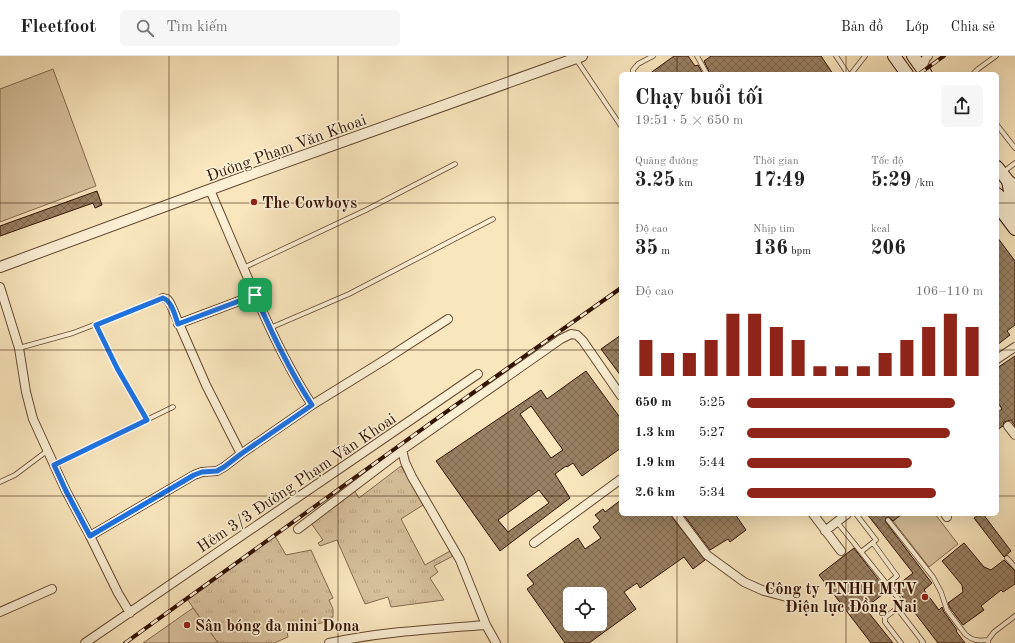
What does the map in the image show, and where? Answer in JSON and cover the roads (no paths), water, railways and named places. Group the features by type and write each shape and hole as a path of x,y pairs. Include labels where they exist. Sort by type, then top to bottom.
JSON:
{"main road":[{"path":"894,56 906,72"},
{"path":"913,56 921,72"},
{"path":"1005,177 1015,200"},
{"path":"999,200 1015,215"},
{"path":"999,201 1015,230"}],"street":[{"path":"921,72 928,56"},
{"name":"Đường Phạm Văn Khoai","path":"0,267 579,57"},
{"path":"210,190 270,328 298,383 312,405"},
{"path":"0,287 19,348 26,392 33,419 66,491 118,593 130,613"},
{"path":"178,324 255,295"},
{"path":"163,298 167,299 170,303 206,386 241,454"},
{"path":"90,536 194,475 202,472 217,471 224,467 312,405 448,319"},
{"path":"298,529 402,450 561,339 571,334 577,334 583,341 619,393"},
{"path":"999,358 1015,347"},
{"name":"Hẻm 3/3 Đường Phạm Văn Khoai","path":"85,643 478,374"},
{"path":"1008,426 1015,435"},
{"path":"402,450 405,462 412,477 460,560 486,625 496,643"},
{"path":"534,543 619,480"},
{"path":"677,516 706,555 744,582 764,591 794,599"},
{"path":"814,516 841,551"},
{"path":"825,531 844,516"},
{"path":"0,612 52,588"},
{"path":"329,643 353,638 411,631 486,625"}],"lane":[{"path":"633,72 638,64 653,56"},
{"path":"836,56 848,72"},
{"path":"852,72 865,56"},
{"path":"975,72 996,56"},
{"path":"579,57 619,123"},
{"path":"699,57 706,72"},
{"path":"999,128 1015,148"},
{"path":"1005,177 1015,163"},
{"path":"243,268 366,210 454,164"},
{"path":"270,328 349,294 493,219"},
{"path":"19,348 73,333 163,298"},
{"path":"96,325 117,368 147,420"},
{"path":"54,465 173,407"},
{"path":"0,482 15,475 48,451"},
{"path":"858,516 876,540 861,552"},
{"path":"888,520 933,577 941,592 947,610 968,637 977,641 988,642 994,632 1015,616"},
{"path":"837,522 898,598 900,603 899,606 885,618 885,622 901,643"},
{"path":"873,543 898,576 887,584"},
{"path":"1008,558 1015,567"},
{"path":"897,608 923,642 922,643"}],"railway":[{"path":"922,72 944,56"},
{"path":"125,643 619,289"}],"place":[{"name":"The Cowboys","path":"254,202"},
{"name":"Công ty TNHH MTV Điện lực Đồng Nai","path":"925,597"},
{"name":"Sân bóng đa mini Dona","path":"187,625"}]}
